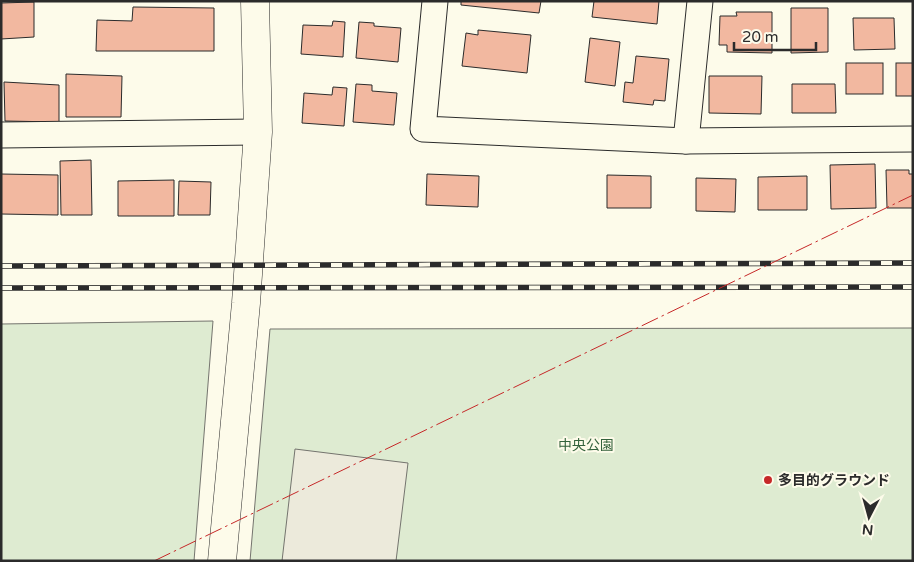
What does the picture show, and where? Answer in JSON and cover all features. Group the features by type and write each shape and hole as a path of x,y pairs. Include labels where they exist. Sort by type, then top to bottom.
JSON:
{"street":[{"path":"222,561 246,303 258,132 255,1"},
{"path":"435,1 423,129 686,141 913,139"},
{"path":"686,141 700,1"},
{"path":"1,135 258,132"}],"green space":[{"path":"213,321 194,561 1,561 1,324"},
{"name":"中央公園","path":"913,328 913,561 250,561 270,329"}],"shaded area":[{"path":"295,449 408,463 396,561 282,561"}],"building":[{"path":"461,1 541,1 539,13 461,5"},
{"path":"594,1 659,1 657,24 592,17"},
{"path":"34,2 34,37 1,39 1,3"},
{"path":"133,7 214,8 214,51 96,51 97,20 132,21"},
{"path":"791,8 828,8 828,52 791,53"},
{"path":"736,12 772,12 772,53 727,52 727,45 719,45 720,16 737,16"},
{"path":"853,18 894,18 895,49 854,50"},
{"path":"333,21 345,22 343,57 301,54 303,25 332,26"},
{"path":"359,22 374,23 374,26 401,28 398,62 356,58"},
{"path":"478,30 531,35 527,73 462,66 466,33 478,35"},
{"path":"590,38 620,42 615,86 585,82"},
{"path":"636,56 669,59 665,101 654,100 653,105 623,102 625,82 633,83"},
{"path":"846,63 883,63 883,94 846,94"},
{"path":"896,63 913,63 913,96 896,96"},
{"path":"66,74 122,76 121,117 66,117"},
{"path":"709,76 762,76 761,114 709,113"},
{"path":"4,82 59,85 59,122 5,121"},
{"path":"356,84 372,85 372,91 397,93 394,125 353,122"},
{"path":"792,84 835,84 836,113 792,113"},
{"path":"333,87 347,88 344,126 302,123 304,93 332,95"},
{"path":"91,160 92,215 61,215 60,161"},
{"path":"875,164 876,208 831,209 830,165"},
{"path":"886,170 909,170 909,174 913,174 913,208 887,208"},
{"path":"1,174 58,175 58,215 1,214"},
{"path":"427,174 479,176 478,207 426,205"},
{"path":"607,175 651,176 651,208 607,208"},
{"path":"807,176 807,210 758,210 758,177"},
{"path":"696,178 736,179 735,212 696,211"},
{"path":"174,180 174,216 118,216 118,181"},
{"path":"179,181 211,182 210,215 178,215"}],"railway":[{"path":"1,266 913,263"},
{"path":"1,288 913,287"}],"power":[{"path":"154,561 913,195"}],"place":[{"name":"多目的グラウンド","path":"768,480"}]}
